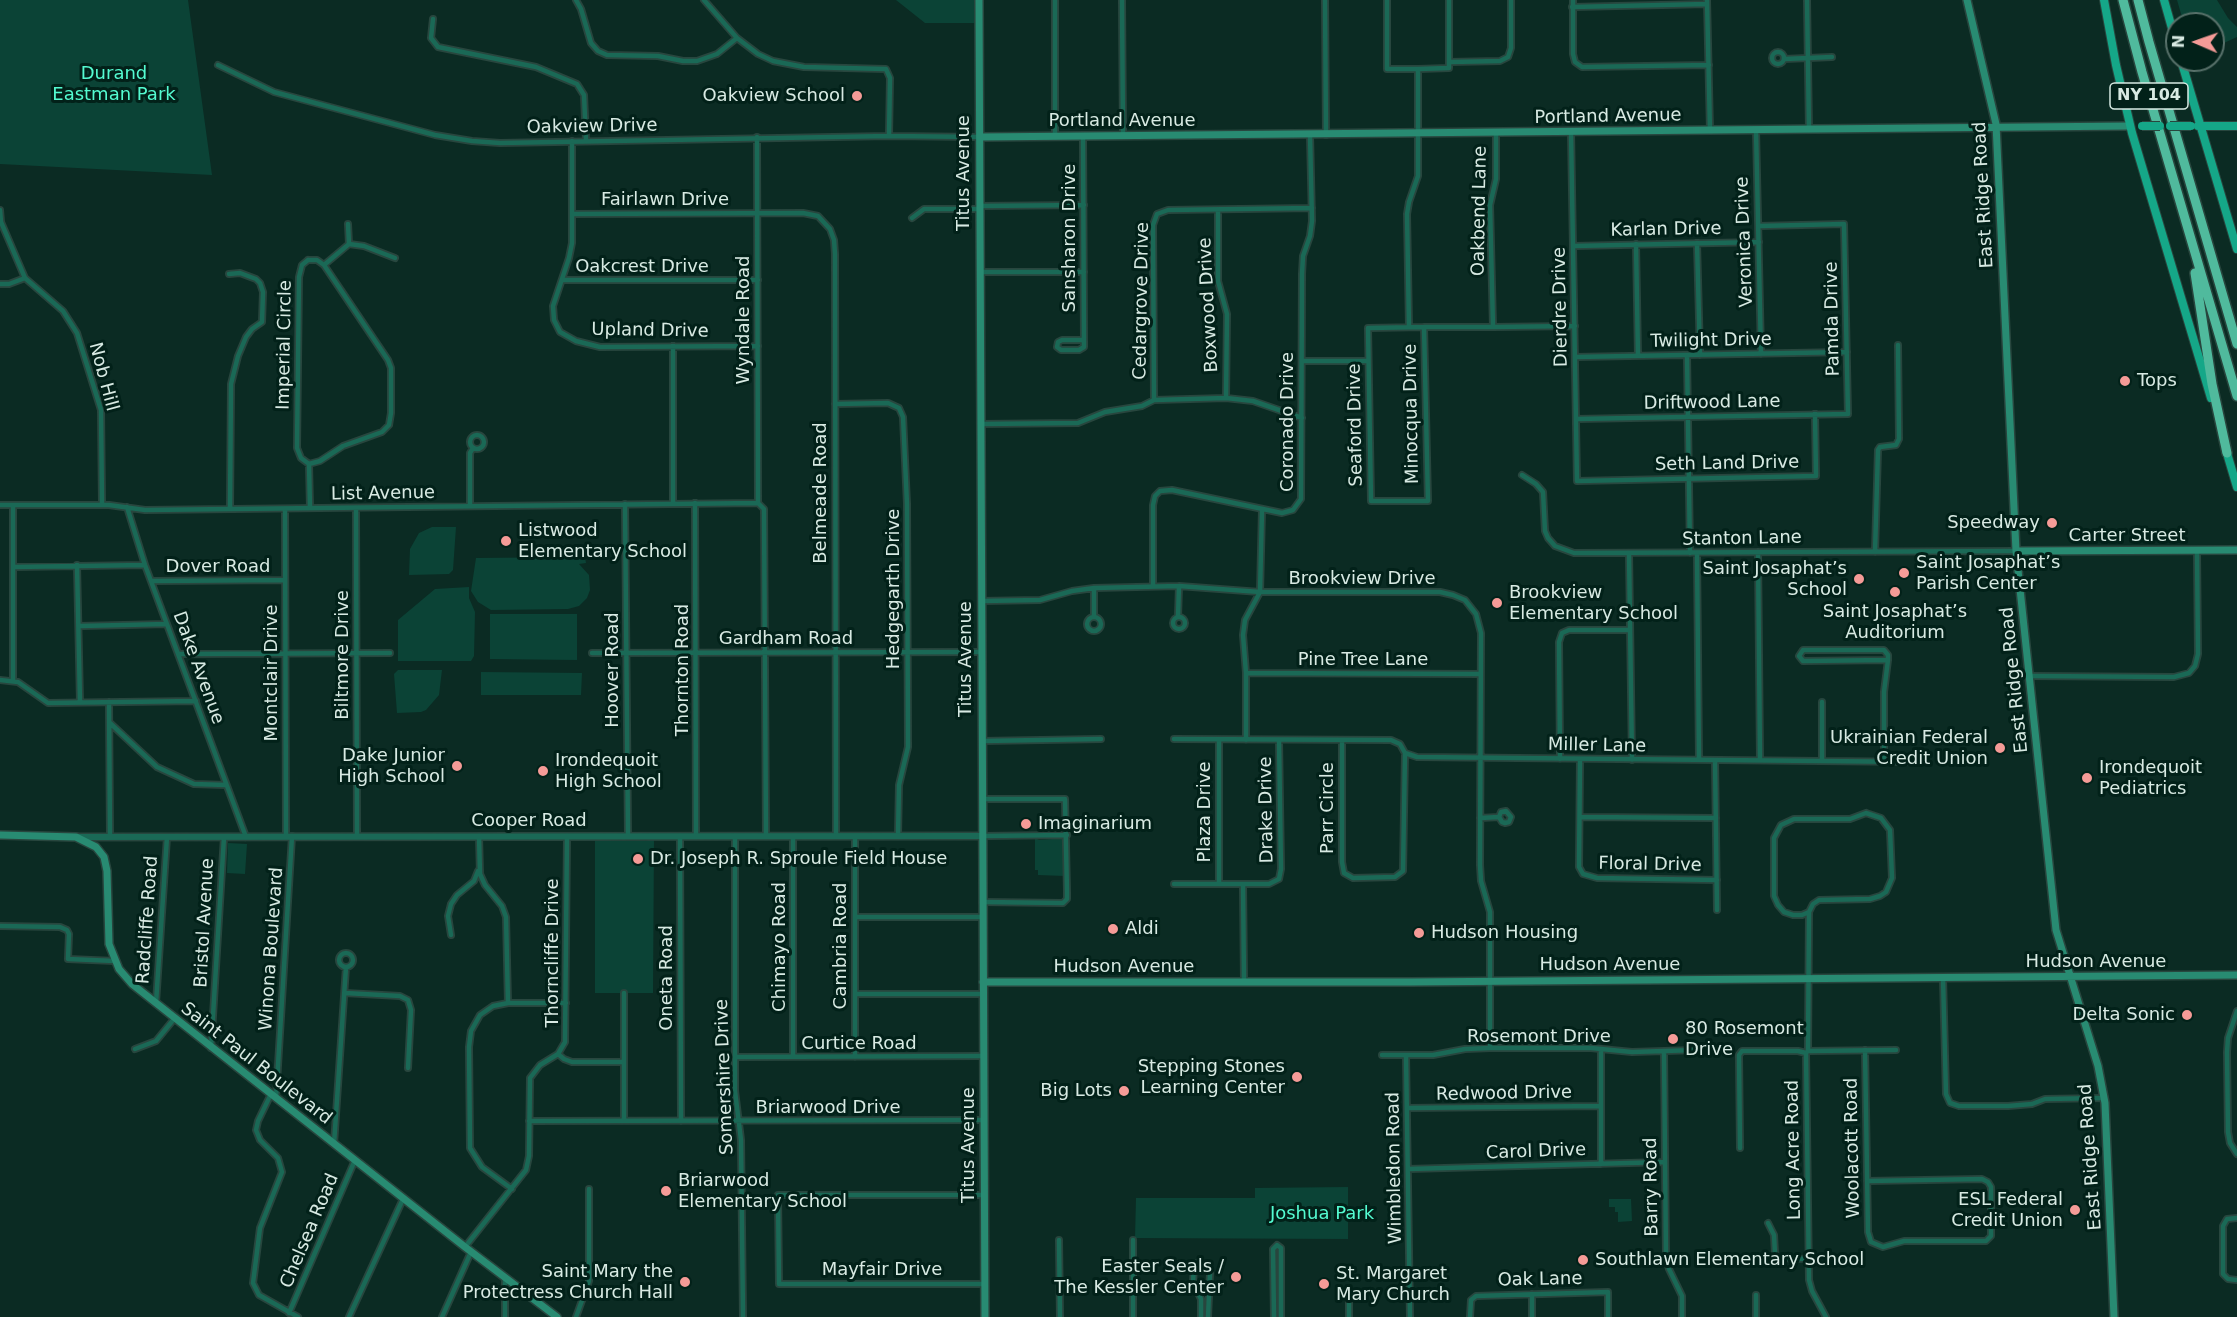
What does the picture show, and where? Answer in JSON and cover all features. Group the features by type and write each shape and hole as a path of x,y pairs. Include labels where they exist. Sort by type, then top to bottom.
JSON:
{"highway":[{"name":"NY 104","path":"2123,0 2237,396"},
{"name":"NY 104","path":"2140,0 2151,50 2237,344"},
{"path":"2177,191 2195,271 2212,384 2227,453"},
{"path":"2206,240 2237,329"}],"main road":[{"name":"Titus Avenue","path":"979,0 985,1317"},
{"name":"East Ridge Road","path":"1967,0 1996,128 2016,550 2056,930 2098,1066 2105,1098 2108,1127 2114,1317"},
{"path":"2104,0 2130,126 2237,487"},
{"path":"2185,72 2237,249"},
{"name":"Portland Avenue","path":"980,137 2237,126"},
{"name":"Carter Street","path":"2016,550 2237,550"},
{"path":"0,835 76,837"},
{"name":"Saint Paul Boulevard","path":"76,837 96,847 106,864 108,935 115,962 125,977 156,1006 557,1317"},
{"name":"Hudson Avenue","path":"983,982 1489,981 2237,975"}],"street":[{"path":"576,0 591,43 598,51 607,55 658,56 683,62 697,61 723,51 737,38"},
{"path":"704,0 737,38 758,54 789,66 886,69 890,78 890,136"},
{"path":"1055,0 1055,137"},
{"path":"1122,0 1123,136"},
{"path":"1325,0 1326,135"},
{"path":"1387,0 1387,69 1449,69 1449,0"},
{"path":"1449,62 1500,61 1508,57 1511,48 1511,0"},
{"path":"1573,0 1574,58 1582,68 1708,65"},
{"path":"1807,0 1809,130"},
{"path":"1572,7 1707,2 1710,131"},
{"path":"433,19 431,38 438,47 536,67 577,84 583,91 585,100 586,140"},
{"path":"1784,58 1832,57"},
{"name":"Oakview Drive","path":"218,65 274,92 435,135 486,142 757,137 980,137"},
{"path":"1418,69 1418,180 1407,214 1409,327 1575,326"},
{"name":"Veronica Drive","path":"1755,130 1761,354"},
{"name":"Dierdre Drive","path":"1571,132 1577,481"},
{"name":"Oakbend Lane","path":"1493,327 1490,214 1496,179 1496,133"},
{"name":"Coronado Drive","path":"1153,586 1153,505 1155,496 1160,491 1173,490 1262,510 1286,513 1299,504 1303,493 1302,261 1310,236 1312,208 1310,135"},
{"name":"Wyndale Road","path":"757,137 758,503"},
{"name":"Sansharon Drive","path":"1083,137 1084,340"},
{"name":"Upland Drive","path":"572,141 571,250 563,280 554,300 553,313 556,326 566,337 582,344 600,347 758,346"},
{"path":"912,218 924,209 1083,205"},
{"name":"Cedargrove Drive","path":"1154,400 1155,217 1163,210 1312,208"},
{"name":"Nob Hill","path":"0,210 1,222 25,278 63,311 77,333 101,410 102,504"},
{"name":"Boxwood Drive","path":"1218,210 1218,280 1227,314 1226,398"},
{"name":"Belmeade Road","path":"758,214 808,213 822,219 830,229 834,240 836,836"},
{"name":"Fairlawn Drive","path":"572,214 758,214"},
{"path":"348,224 349,244"},
{"name":"Pamda Drive","path":"1759,226 1844,225 1848,414"},
{"name":"Karlan Drive","path":"1574,246 1759,242"},
{"path":"1697,243 1700,355"},
{"path":"309,464 320,461 343,446 382,432 391,418 388,360 324,265 349,244 364,246 395,258"},
{"path":"1636,244 1638,356"},
{"name":"Imperial Circle","path":"310,508 309,464 301,458 297,448 299,277 302,265 308,260 317,260 324,265"},
{"path":"980,272 1084,272"},
{"path":"230,274 240,273 256,279 263,292 262,322 252,329 243,344 231,384 230,509"},
{"path":"0,284 9,284 25,278"},
{"name":"Oakcrest Drive","path":"563,280 758,280"},
{"name":"Seaford Drive","path":"1409,327 1368,328 1371,501 1428,501"},
{"name":"Minocqua Drive","path":"1424,327 1428,501"},
{"path":"1062,340 1084,340 1082,350 1061,350 1057,347 1058,342 1062,340"},
{"path":"1875,552 1878,450 1880,447 1896,445 1899,439 1898,345"},
{"path":"673,346 673,504"},
{"name":"Twilight Drive","path":"1575,357 1847,352"},
{"path":"1687,356 1690,553"},
{"path":"1302,361 1368,361"},
{"path":"980,423 1078,423 1105,412 1135,407 1154,400 1226,398 1253,401 1302,418"},
{"name":"Hedgegarth Drive","path":"835,404 888,403 899,408 903,417 907,504 908,747 899,785 898,836"},
{"name":"Seth Land Drive","path":"1577,481 1816,476 1815,414"},
{"name":"Driftwood Lane","path":"1576,419 1848,414"},
{"path":"471,506 470,453 472,448"},
{"name":"Stanton Lane","path":"1522,476 1536,484 1543,492 1545,531 1548,538 1555,546 1574,553 2016,550"},
{"name":"Thornton Road","path":"695,503 696,836"},
{"path":"758,503 764,509 766,836"},
{"name":"List Avenue","path":"0,505 102,504 145,510 758,503"},
{"name":"Hoover Road","path":"625,504 628,836"},
{"path":"13,505 13,680"},
{"name":"Dake Avenue","path":"127,507 145,565 246,837"},
{"name":"Montclair Drive","path":"285,508 289,836"},
{"name":"Biltmore Drive","path":"356,509 357,836"},
{"name":"Drake Drive","path":"1246,740 1243,627 1248,612 1260,592 1262,510"},
{"path":"2030,676 2174,677 2189,673 2195,666 2198,654 2197,551"},
{"path":"1758,552 1760,760"},
{"path":"1629,553 1632,760"},
{"path":"1697,553 1699,760"},
{"path":"77,565 80,702"},
{"path":"13,567 145,565"},
{"name":"Dover Road","path":"152,581 285,580"},
{"path":"1178,617 1179,586"},
{"name":"Brookview Drive","path":"981,601 1034,601 1094,588 1179,586 1260,592 1440,592 1457,596 1469,605 1478,620 1481,633 1480,876 1490,912 1490,1048"},
{"path":"1094,588 1094,616"},
{"path":"80,626 167,624"},
{"path":"1560,759 1559,642 1561,634 1569,630 1630,630"},
{"path":"1884,762 1884,692 1888,660 1888,655 1884,650 1803,650 1799,656 1803,661 1888,660"},
{"name":"Gardham Road","path":"592,653 981,652"},
{"path":"178,654 390,653"},
{"name":"Pine Tree Lane","path":"1246,673 1480,674"},
{"path":"0,680 13,680 48,703 196,701"},
{"path":"109,702 110,837"},
{"path":"1822,702 1822,761"},
{"path":"110,723 157,767 194,784 226,785"},
{"path":"982,741 1101,739"},
{"name":"Miller Lane","path":"1174,739 1395,741 1400,744 1405,753 1417,757 1921,762"},
{"name":"Plaza Drive","path":"1219,740 1219,884"},
{"name":"Drake Drive","path":"1244,982 1243,884 1273,884 1279,879 1281,869 1279,740"},
{"name":"Parr Circle","path":"1342,740 1342,862 1344,873 1353,878 1391,878 1403,871 1405,753"},
{"path":"1580,759 1580,817 1716,818"},
{"path":"1715,760 1717,910"},
{"path":"982,799 1065,799 1067,836 1066,901 1056,903 982,902"},
{"path":"1866,813 1874,814 1885,820 1891,835 1892,867 1891,882 1886,892 1870,899 1819,900 1813,904 1809,912 1798,916 1788,914 1776,900 1774,838 1778,828 1783,822 1794,819 1850,819 1866,813"},
{"path":"1480,818 1499,817"},
{"name":"Floral Drive","path":"1580,817 1579,867 1583,874 1597,878 1717,880"},
{"name":"Winona Boulevard","path":"289,836 273,1096 258,1121 256,1130 262,1143 279,1158 282,1172 260,1228 253,1283 260,1295 298,1317"},
{"path":"479,836 479,868 483,880 502,906 506,917 508,1003"},
{"name":"Thorncliffe Drive","path":"465,1247 522,1176 528,1164 529,1086 532,1073 558,1054 565,1042 567,836"},
{"name":"Oneta Road","path":"680,836 681,1121"},
{"name":"Somershire Drive","path":"735,836 735,1058 741,1150 743,1317"},
{"name":"Chimayo Road","path":"793,1057 794,836"},
{"name":"Cambria Road","path":"855,836 855,1057"},
{"path":"982,836 1067,836"},
{"name":"Cooper Road","path":"76,837 982,836"},
{"name":"Radcliffe Road","path":"156,1006 168,837"},
{"name":"Bristol Avenue","path":"211,1048 224,837"},
{"path":"451,935 448,916 451,904 457,895 474,880 479,868"},
{"path":"1173,884 1243,884"},
{"name":"Long Acre Road","path":"1809,912 1807,1052 1810,1286 1826,1317"},
{"path":"855,917 982,916"},
{"path":"0,926 60,927 67,930 69,934 68,959 115,962"},
{"path":"334,1144 346,967"},
{"path":"1943,978 1946,1094 1950,1103 1959,1106 2008,1106 2032,1104 2045,1099 2105,1098"},
{"path":"345,993 400,996 408,1000 411,1006 408,1068"},
{"path":"624,993 624,1121"},
{"path":"855,994 983,994"},
{"path":"512,1189 477,1161 470,1148 468,1133 471,1031 476,1019 487,1008 508,1003 566,1004"},
{"path":"2237,1011 2226,1052 2228,1132 2230,1143 2237,1154"},
{"path":"135,1049 156,1041 174,1019"},
{"name":"Rosemont Drive","path":"1382,1055 1433,1055 1465,1049 1490,1048 1601,1049 1664,1053 1696,1050"},
{"path":"1601,1049 1601,1164"},
{"name":"Woolacott Road","path":"1865,1050 1867,1181 1868,1232 1869,1239 1873,1244 1883,1247 1904,1241 1986,1241 1991,1236 1991,1187 1982,1179 1867,1181"},
{"path":"1740,1148 1738,1056 1742,1052 1896,1050"},
{"name":"Barry Road","path":"1664,1053 1667,1261 1671,1275 1681,1291 1682,1317"},
{"path":"558,1054 572,1062 624,1062"},
{"name":"Wimbledon Road","path":"1406,1055 1410,1317"},
{"name":"Curtice Road","path":"735,1058 983,1056"},
{"name":"Redwood Drive","path":"1407,1108 1600,1106"},
{"name":"Briarwood Drive","path":"529,1121 984,1120"},
{"name":"Chelsea Road","path":"289,1313 355,1161"},
{"name":"Carol Drive","path":"1408,1168 1665,1162"},
{"path":"576,1317 589,1281 589,1189"},
{"name":"Mayfair Drive","path":"984,1196 778,1195 779,1284 985,1284"},
{"path":"349,1317 404,1199"},
{"path":"2237,1218 2227,1219 2223,1226 2223,1274 2228,1279 2237,1280"},
{"path":"1768,1223 1774,1235 1774,1254 1777,1258 1809,1259"},
{"path":"1059,1240 1059,1317"},
{"path":"1133,1240 1133,1317"},
{"path":"1274,1317 1273,1250 1277,1245 1281,1248 1281,1317"},
{"path":"442,1317 471,1252"},
{"path":"1201,1317 1201,1302 1193,1283 1194,1265 1199,1262 1207,1266 1210,1273 1208,1317"},
{"path":"505,1278 505,1317"},
{"name":"Oak Lane","path":"1470,1317 1470,1304 1473,1298 1480,1295 1608,1292 1608,1317"},
{"path":"1532,1294 1532,1317"},
{"path":"1756,1295 1756,1317"},
{"path":"1201,1302 1208,1302"},
{"path":"1349,1302 1349,1317"}],"green space":[{"name":"Durand Eastman Park","path":"0,0 188,0 212,175 0,164"},
{"path":"896,0 979,0 979,23 925,23"},
{"path":"2177,0 2217,0 2224,12 2180,12"},
{"path":"2225,13 2237,27 2237,37 2225,42"},
{"path":"432,527 456,527 453,570 449,574 409,575 410,549 419,533"},
{"path":"585,557 586,563 579,564 589,575 590,590 587,598 579,606 568,609 491,610 478,602 471,591 476,558"},
{"path":"469,587 469,598 475,612 474,656 471,661 398,661 398,620 435,589"},
{"path":"490,614 577,614 577,660 490,659"},
{"path":"398,670 442,670 439,695 426,710 397,713 394,674"},
{"path":"481,672 582,673 581,695 481,695"},
{"path":"1035,838 1039,840 1064,838 1065,876 1038,875 1038,870 1035,870"},
{"path":"595,839 645,841 654,839 653,993 595,993"},
{"path":"228,843 247,844 245,874 227,873"},
{"name":"Joshua Park","path":"1348,1187 1348,1239 1135,1238 1136,1198 1255,1198 1255,1188"},
{"path":"1609,1199 1631,1199 1632,1221 1618,1222 1618,1212 1615,1212 1615,1207 1609,1207"}],"place":[{"name":"Oakview School","path":"857,96"},
{"name":"Tops","path":"2125,381"},
{"name":"Speedway","path":"2052,523"},
{"name":"Listwood Elementary School","path":"506,541"},
{"name":"Saint Josaphat’s Parish Center","path":"1904,573"},
{"name":"Saint Josaphat’s School","path":"1859,579"},
{"name":"Saint Josaphat’s Auditorium","path":"1895,592"},
{"name":"Brookview Elementary School","path":"1497,603"},
{"name":"Ukrainian Federal Credit Union","path":"2000,748"},
{"name":"Dake Junior High School","path":"457,766"},
{"name":"Irondequoit High School","path":"543,771"},
{"name":"Irondequoit Pediatrics","path":"2087,778"},
{"name":"Imaginarium","path":"1026,824"},
{"name":"Dr. Joseph R. Sproule Field House","path":"638,859"},
{"name":"Aldi","path":"1113,929"},
{"name":"Hudson Housing","path":"1419,933"},
{"name":"Delta Sonic","path":"2187,1015"},
{"name":"80 Rosemont Drive","path":"1673,1039"},
{"name":"Stepping Stones Learning Center","path":"1297,1077"},
{"name":"Big Lots","path":"1124,1091"},
{"name":"Briarwood Elementary School","path":"666,1191"},
{"name":"ESL Federal Credit Union","path":"2075,1210"},
{"name":"Southlawn Elementary School","path":"1583,1260"},
{"name":"Easter Seals / The Kessler Center","path":"1236,1277"},
{"name":"Saint Mary the Protectress Church Hall","path":"685,1282"},
{"name":"St. Margaret Mary Church","path":"1324,1284"}]}
